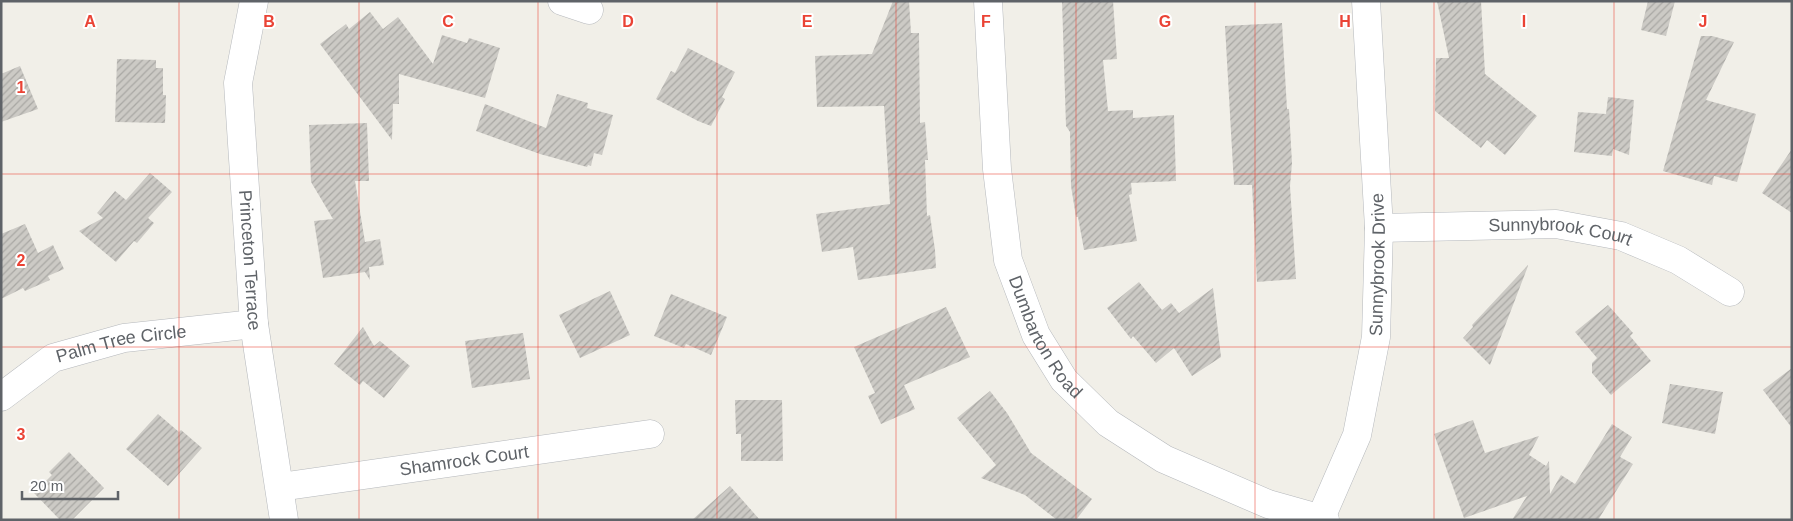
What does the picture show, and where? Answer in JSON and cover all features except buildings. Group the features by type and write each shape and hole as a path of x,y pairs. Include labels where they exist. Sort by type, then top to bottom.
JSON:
{"street":[{"name":"Princeton Terrace","path":"254,1 238,82 254,324 284,520"},
{"path":"562,1 589,10"},
{"name":"Dumbarton Road","path":"988,1 997,169 1008,260 1036,335 1064,380 1108,423 1164,459 1268,504 1322,519"},
{"name":"Sunnybrook Drive","path":"1322,519 1358,435 1376,337 1379,228 1366,1"},
{"name":"Sunnybrook Court","path":"1379,228 1556,224 1575,227 1621,236 1670,256 1730,292"},
{"name":"Palm Tree Circle","path":"1,397 53,358 124,338 254,324"},
{"name":"Shamrock Court","path":"280,487 650,434"}]}
